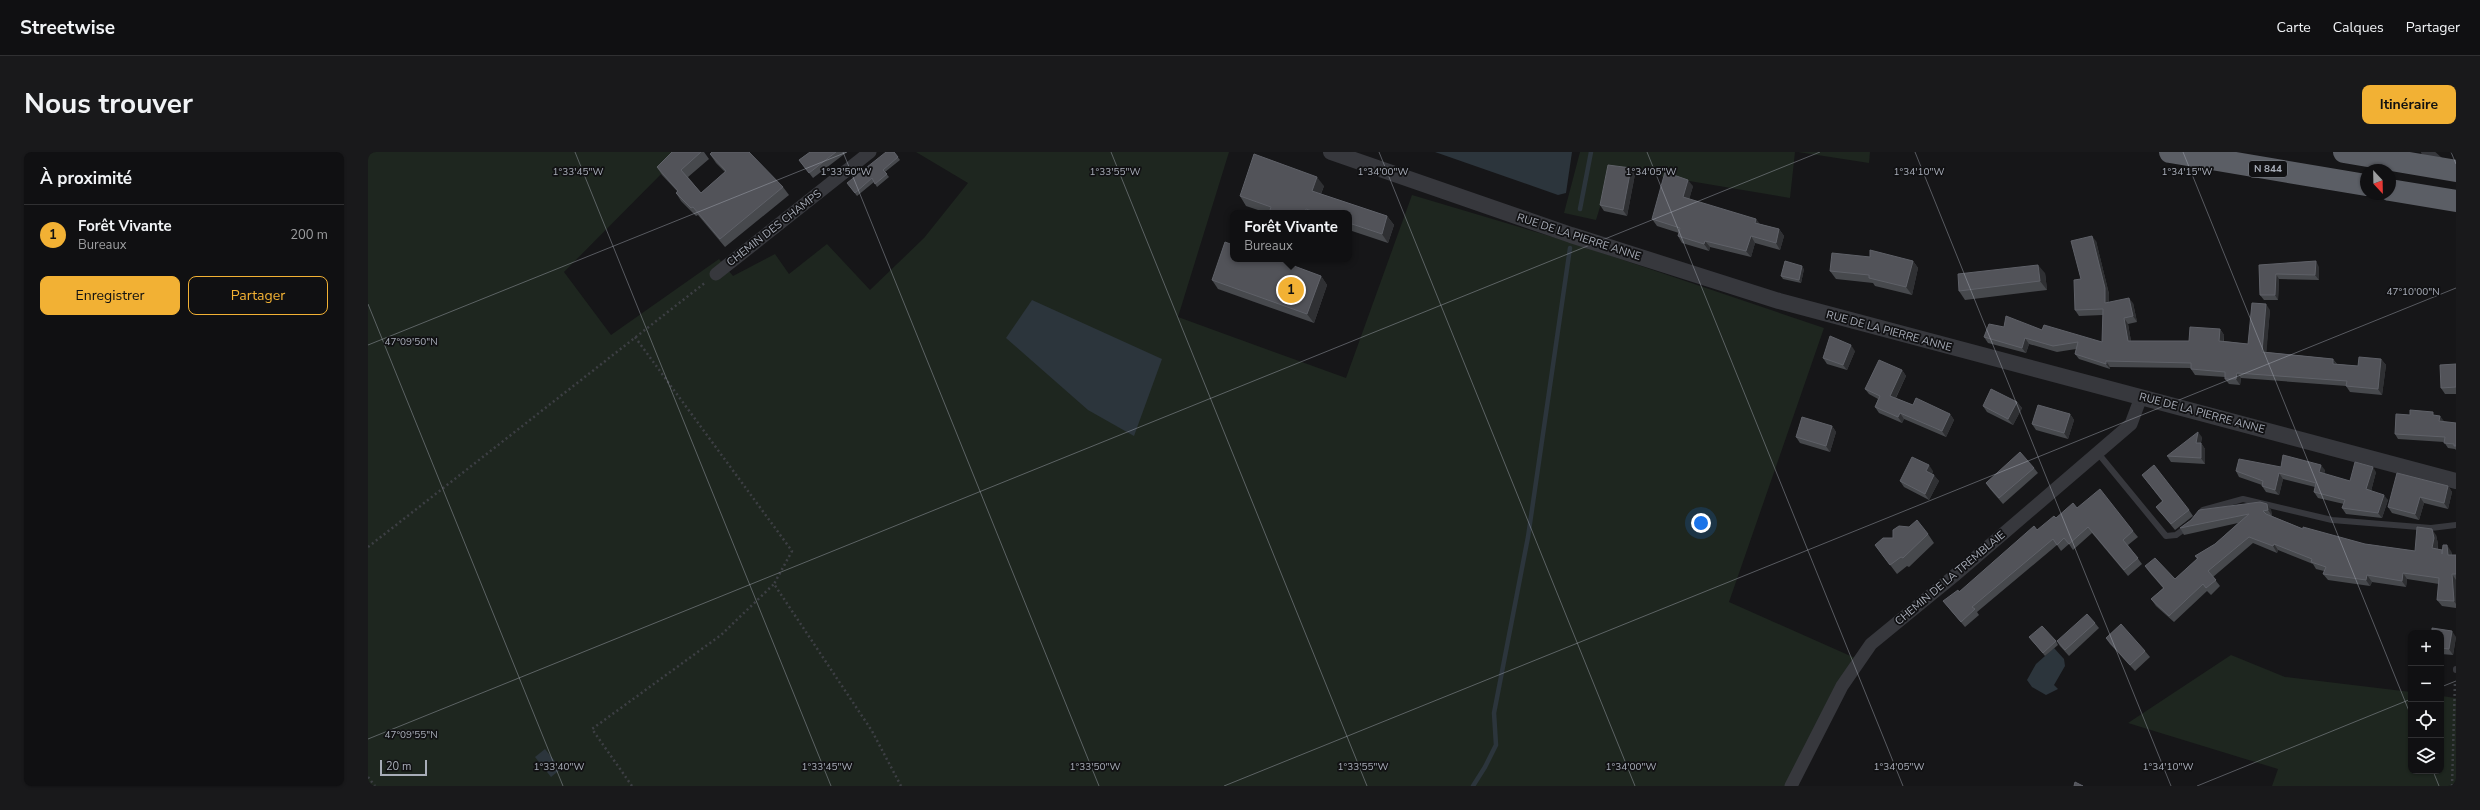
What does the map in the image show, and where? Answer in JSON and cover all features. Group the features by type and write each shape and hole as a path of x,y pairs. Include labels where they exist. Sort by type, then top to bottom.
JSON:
{"highway":[{"name":"N 844","path":"2170,152 2360,185"},
{"path":"2344,152 2454,170"},
{"path":"2396,191 2456,201"}],"street":[{"name":"CHEMIN DES CHAMPS","path":"716,274 870,152"},
{"name":"RUE DE LA PIERRE ANNE","path":"1330,152 1571,235 1782,302 2456,481"},
{"name":"CHEMIN DE LA TREMBLAIE","path":"1791,786 1842,686 1871,644 1954,576 2131,424 2142,397"}],"lane":[{"path":"2424,152 2433,154 2454,170"},
{"path":"2097,452 2166,536 2176,535 2193,522"},
{"path":"2198,517 2202,511 2243,499 2332,520 2431,528 2456,525"}],"path":[{"path":"368,547 716,274"},
{"path":"632,786 592,730 721,635 774,584 792,551 635,337"},
{"path":"774,584 872,731 901,786"},
{"path":"2452,786 2456,669"},
{"path":"368,778 375,786"}],"shaded area":[{"path":"368,152 683,152 564,272 611,335 719,259 733,276 775,254 789,274 827,244 870,290 924,238 968,183 916,152 1229,152 1178,317 1346,378 1412,195 1573,243 1824,328 1729,602 1855,658 1796,786 368,786"},
{"path":"1435,152 1572,152 1566,193 1558,195"},
{"path":"1580,152 1795,152 1790,198 1612,168 1596,220 1564,213"},
{"path":"1798,152 1870,152 1869,163"},
{"path":"1032,300 1162,359 1134,436 1088,410 1006,338"},
{"path":"2054,648 2064,659 2065,666 2054,685 2058,689 2046,695 2032,687 2027,680 2036,664"},
{"path":"2231,655 2285,677 2408,692 2408,774 2444,774 2444,696 2456,698 2456,786 2272,786 2278,769 2128,723"},
{"path":"545,749 561,769 551,777 535,757"}],"building":[{"path":"672,152 701,152 681,170 701,193 726,171 710,154 712,152 749,152 783,187 720,239 693,207 691,208 676,193 678,191 657,167"},
{"path":"810,152 836,152 809,173 799,160"},
{"path":"886,152 894,152 898,157 883,170 887,174 875,184 872,178 855,193 847,183"},
{"path":"1254,154 1317,177 1312,191 1387,216 1382,234 1352,224 1352,210 1270,210 1271,207 1240,196"},
{"path":"1608,165 1631,168 1623,210 1600,205"},
{"path":"1665,172 1688,180 1683,197 1756,219 1755,223 1779,229 1776,243 1751,236 1746,251 1705,241 1704,244 1678,236 1680,228 1652,219"},
{"path":"2092,236 2105,288 2105,303 2129,298 2133,316 2124,318 2128,341 2189,341 2190,327 2220,329 2219,341 2248,344 2252,303 2266,304 2262,352 2333,359 2333,364 2358,366 2359,357 2381,359 2378,389 2346,386 2347,381 2237,373 2236,379 2225,379 2225,372 2191,369 2191,363 2106,361 2106,364 2075,354 2078,342 2053,346 2025,338 2022,348 1984,337 1989,324 2004,327 2006,316 2042,330 2044,325 2102,342 2103,309 2075,310 2074,280 2081,279 2071,241"},
{"path":"1225,242 1230,244 1230,262 1286,262 1321,276 1307,314 1212,280"},
{"path":"1870,250 1913,261 1906,287 1869,278 1869,275 1830,271 1832,253 1870,257"},
{"path":"1785,261 1802,266 1799,280 1781,276"},
{"path":"2316,261 2315,275 2276,274 2275,295 2260,295 2259,265"},
{"path":"2038,265 2040,281 1959,291 1958,274"},
{"path":"1830,336 1851,345 1843,365 1823,358"},
{"path":"1879,360 1902,370 1890,396 1913,405 1916,398 1950,414 1942,431 1900,413 1898,417 1875,407 1880,396 1865,389"},
{"path":"2456,364 2456,387 2441,388 2440,365"},
{"path":"1991,389 2017,402 2008,419 1983,406"},
{"path":"2038,405 2070,414 2064,433 2032,424"},
{"path":"2410,410 2433,412 2433,415 2440,416 2439,421 2456,423 2456,446 2454,446 2454,444 2444,443 2445,437 2395,434 2396,414 2410,415"},
{"path":"1802,417 1832,426 1826,446 1796,437"},
{"path":"2198,432 2196,443 2201,443 2201,458 2167,456"},
{"path":"2020,452 2034,468 1999,498 1986,483"},
{"path":"2283,455 2321,465 2319,472 2350,481 2355,462 2373,467 2366,489 2384,495 2378,513 2342,508 2345,500 2314,492 2316,483 2279,473 2275,490 2262,486 2263,481 2236,471 2239,459 2281,467"},
{"path":"1912,457 1929,465 1926,471 1934,475 1925,494 1900,481"},
{"path":"2154,465 2189,510 2171,524 2156,507 2163,501 2142,475"},
{"path":"2397,473 2448,486 2444,503 2420,497 2415,514 2388,507"},
{"path":"2100,489 2133,531 2123,540 2138,558 2124,570 2088,527 2069,544 2064,538 2057,545 2053,539 1972,607 1975,609 1961,622 1943,601 1958,590 1959,592 2034,526 2037,530 2054,516 2056,518 2073,503 2077,508"},
{"path":"2260,502 2267,504 2268,510 2263,511 2266,514 2303,529 2303,527 2365,544 2415,551 2417,527 2432,529 2434,538 2432,548 2442,550 2442,554 2443,545 2447,545 2448,555 2456,555 2456,574 2452,574 2454,601 2437,600 2439,578 2403,573 2402,581 2367,575 2366,580 2323,574 2326,567 2311,562 2312,559 2274,544 2273,546 2249,537 2208,571 2216,580 2206,588 2203,584 2169,616 2151,599 2164,588 2145,566 2155,558 2175,579 2198,558 2195,556 2215,544 2249,514 2180,528 2191,520 2199,510"},
{"path":"1917,520 1928,534 1903,558 1901,557 1890,565 1875,545 1883,538 1893,538 1893,530 1899,526 1909,527"},
{"path":"2087,614 2095,623 2065,650 2057,641"},
{"path":"2121,624 2145,651 2130,665 2106,638"},
{"path":"2042,626 2056,641 2043,653 2029,637"},
{"path":"2432,628 2452,631 2449,649 2444,648 2444,630 2432,630"},
{"path":"2075,782 2083,786 2074,786"}],"waterway":[{"path":"1580,209 1591,152"},
{"path":"1473,786 1496,745 1494,713 1528,537 1570,248"}],"place":[{"name":"Forêt Vivante","path":"1291,290"}]}
